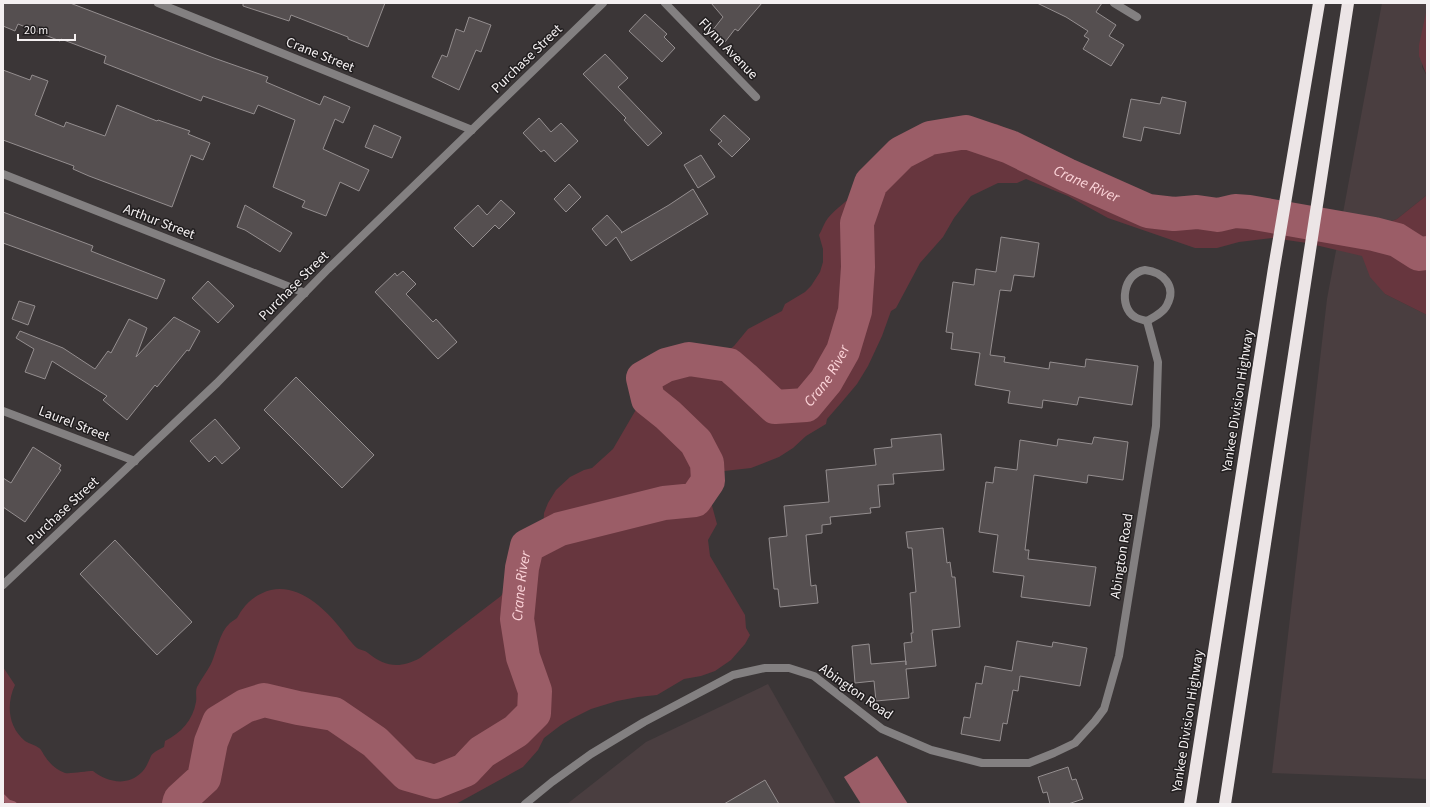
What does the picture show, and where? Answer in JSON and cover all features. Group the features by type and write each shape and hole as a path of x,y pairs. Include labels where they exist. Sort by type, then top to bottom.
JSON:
{"highway":[{"name":"Yankee Division Highway","path":"1190,804 1287,186 1318,3"},
{"path":"1225,804 1348,3"},
{"path":"1344,30 1353,3"}],"street":[{"name":"Crane Street","path":"158,3 472,130"},
{"name":"Purchase Street","path":"3,585 217,384 305,293 603,3"},
{"name":"Flynn Avenue","path":"665,3 756,97"},
{"path":"1114,3 1137,17"},
{"name":"Arthur Street","path":"3,174 305,293"},
{"path":"1152,270 1163,275 1168,284 1170,293 1167,306 1159,314 1147,321 1134,317 1129,311 1125,300 1128,282 1132,276 1138,271 1152,270"},
{"name":"Abington Road","path":"525,804 552,782 591,754 644,722 734,676 765,668 790,668 814,676 882,728 931,750 982,763 1030,762 1054,754 1075,743 1104,709 1119,656 1156,426 1158,362 1147,321"},
{"name":"Laurel Street","path":"3,410 135,461"}],"shaded area":[{"path":"1382,3 1427,3 1422,67 1427,76 1427,195 1397,219 1376,227 1361,228 1385,294 1427,315 1427,779 1272,773 1327,299"},
{"path":"1427,8 1427,76 1419,56 1419,45"},
{"path":"961,121 997,124 1044,148 1092,179 1123,192 1156,202 1189,208 1212,210 1222,204 1233,202 1244,203 1288,215 1322,217 1342,226 1353,228 1376,227 1397,219 1427,195 1427,315 1385,294 1370,277 1362,256 1307,243 1273,238 1239,242 1217,248 1195,248 1108,218 1068,196 1026,179 1017,183 998,183 971,196 954,218 943,237 920,263 896,308 891,311 882,336 868,366 857,384 827,419 826,424 806,436 793,448 779,457 751,468 724,471 710,483 711,502 717,524 708,540 710,556 745,615 746,628 750,635 745,644 731,660 715,671 701,676 684,679 657,695 617,701 591,709 571,719 544,738 538,750 523,767 456,804 3,804 3,667 15,685 10,700 10,715 12,722 19,735 25,741 40,749 50,763 62,772 93,771 104,778 124,781 136,777 142,772 152,755 164,747 165,741 181,730 189,720 194,709 197,687 211,664 223,632 230,623 237,618 248,603 262,593 282,589 302,594 319,606 335,621 357,648 387,664 406,664 420,658 501,596 512,578 521,546 543,531 544,513 556,490 570,477 592,468 613,449 648,389 662,376 692,371 718,359 734,346 748,329 782,311 785,304 805,292 820,272 823,262 823,249 819,235 825,222 831,214 859,189 870,171 881,158 900,141 911,135 935,126"},
{"path":"768,684 836,804 567,804 646,742"},
{"path":"877,756 908,804 861,804 844,777"}],"building":[{"path":"3,3 70,3 268,77 266,82 320,105 324,96 350,107 343,123 335,119 323,149 369,170 359,191 340,182 326,216 302,207 305,201 273,187 295,120 258,105 254,114 203,96 201,101 104,63 106,56 61,39 60,41 18,24 15,31 3,26"},
{"path":"243,3 385,3 368,47 348,39 348,37 291,15 289,21 243,6"},
{"path":"711,3 762,3 738,31 735,29 725,42 712,31 723,17"},
{"path":"1037,3 1102,3 1096,12 1116,25 1109,36 1124,45 1111,66 1083,49 1089,39 1084,36 1088,31 1066,17"},
{"path":"645,14 667,34 664,37 675,48 662,62 629,31"},
{"path":"469,17 491,25 481,52 476,50 459,90 432,77 442,55 447,57 456,29 464,32"},
{"path":"605,54 628,78 618,87 662,133 648,146 624,120 626,118 583,74"},
{"path":"3,70 30,80 32,75 48,81 35,115 64,127 66,122 105,136 117,105 157,121 158,120 190,131 188,134 210,143 203,160 191,155 172,207 89,176 73,169 74,166 3,140"},
{"path":"1162,97 1186,102 1180,134 1144,127 1141,141 1123,137 1131,99 1160,104"},
{"path":"724,115 750,139 732,157 718,144 722,141 710,130"},
{"path":"539,118 551,132 561,123 578,141 555,162 544,150 541,152 523,133"},
{"path":"374,125 401,137 392,158 365,147"},
{"path":"701,155 715,177 698,188 684,165"},
{"path":"569,184 581,197 566,212 554,199"},
{"path":"693,189 708,214 631,261 616,237 606,246 592,229 607,215 622,232 621,233"},
{"path":"501,200 515,213 499,229 495,225 473,247 454,228 478,205 487,215"},
{"path":"245,205 292,233 280,252 245,230 237,227"},
{"path":"3,212 93,246 91,251 165,280 157,299 3,243"},
{"path":"1001,237 1039,243 1034,277 1014,275 1011,291 1000,290 990,355 1005,357 1004,362 1049,369 1050,362 1085,367 1086,359 1138,366 1132,405 1079,397 1077,405 1043,400 1042,408 1008,403 1010,391 975,385 980,353 951,349 953,333 946,332 953,282 974,285 976,269 996,272"},
{"path":"403,271 416,284 406,294 433,322 436,319 457,342 438,359 375,292 395,273 397,276"},
{"path":"208,281 234,306 218,323 192,298"},
{"path":"19,301 35,306 28,325 12,319"},
{"path":"174,317 200,331 189,351 187,350 157,387 155,385 127,420 103,400 107,396 52,361 45,379 25,372 34,349 16,338 20,331 63,348 95,369 108,351 111,353 129,319 147,328 136,357"},
{"path":"296,377 374,455 342,488 264,410"},
{"path":"215,419 240,448 222,464 215,456 209,462 190,441"},
{"path":"941,434 944,470 893,474 894,484 878,485 880,507 870,508 871,513 830,517 831,524 822,525 822,533 806,535 811,586 816,585 818,603 780,607 778,589 774,589 769,538 787,536 784,506 829,502 826,470 876,465 874,449 892,447 891,439"},
{"path":"1094,437 1128,442 1123,480 1088,475 1087,483 1034,475 1025,550 1029,550 1028,559 1096,567 1090,606 1021,597 1024,576 993,572 998,535 979,532 986,482 993,483 995,467 1017,470 1020,440 1057,446 1058,439 1092,444"},
{"path":"33,447 61,465 59,469 61,470 25,522 3,507 3,478 11,483"},
{"path":"943,528 947,563 950,562 952,577 955,577 960,627 932,630 936,666 906,669 909,698 876,701 874,681 855,683 852,646 869,644 871,664 906,661 904,643 912,642 911,633 913,633 910,593 916,592 912,548 908,548 906,532"},
{"path":"115,540 192,622 157,655 80,574"},
{"path":"1017,641 1052,647 1053,642 1087,648 1080,686 1020,676 1018,691 1013,690 1007,724 1003,723 1000,741 961,734 964,717 970,718 976,683 982,684 985,666 1012,671"},
{"path":"1068,767 1072,780 1076,779 1083,799 1068,804 1050,804 1047,792 1043,793 1038,777"},
{"path":"765,780 779,804 724,804"}],"waterway":[{"name":"Crane River","path":"179,804 180,800 204,778 211,742 219,722 245,706 264,700 334,714 375,742 407,774 435,782 465,770 482,752 516,731 534,713 535,691 523,657 517,619 522,568 527,546 560,529 664,503 695,500 708,481 707,463 696,442 668,415 648,399 643,378 666,365 689,359 729,365 775,407 806,405 826,381 843,351 855,311 858,267 857,223 871,183 901,153 930,138 966,132 1010,147 1067,175 1148,211 1174,214 1197,212 1218,215 1235,211 1249,212 1374,234 1397,240 1419,254 1427,253"},
{"name":"Crane River","path":"3,797 8,802 14,804"}]}
